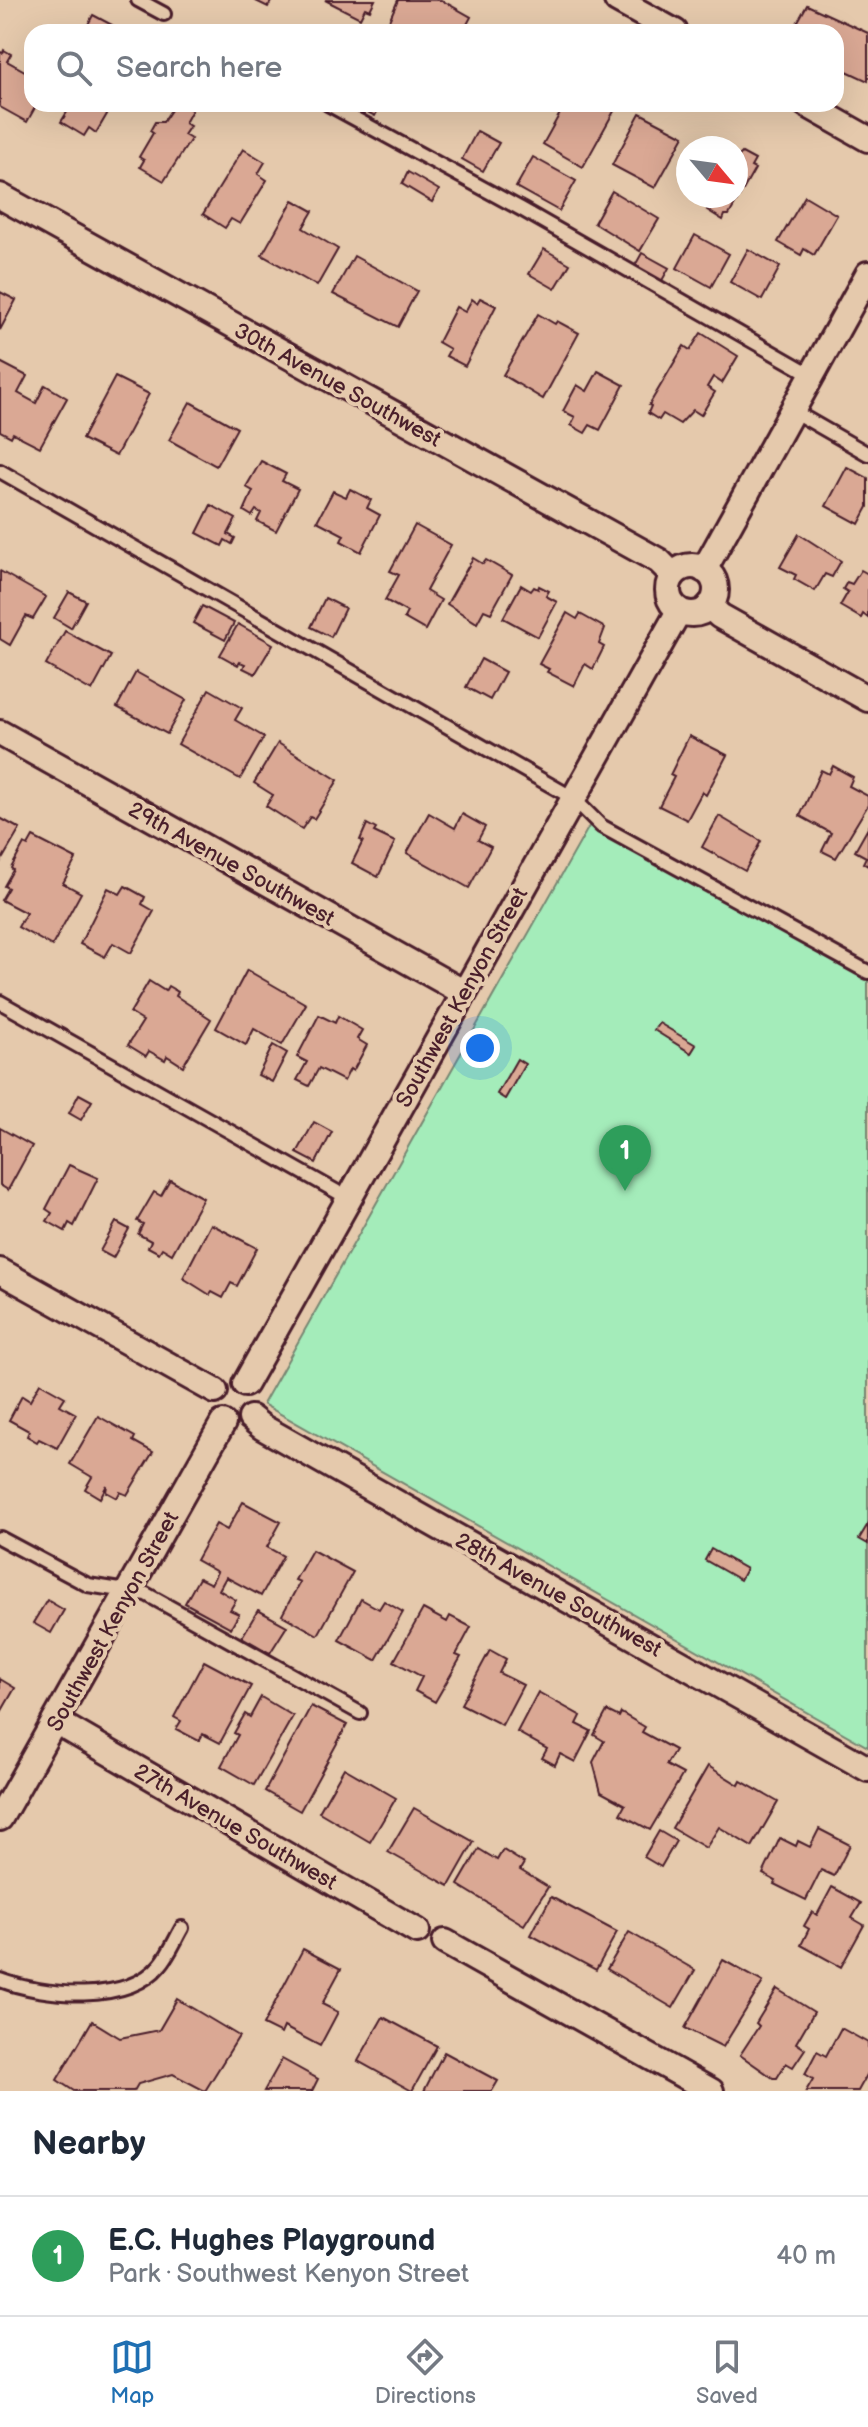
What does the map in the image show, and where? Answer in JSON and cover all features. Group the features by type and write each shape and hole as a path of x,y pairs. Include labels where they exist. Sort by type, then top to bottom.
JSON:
{"street":[{"path":"617,0 660,24"},
{"path":"820,112 868,139"},
{"name":"30th Avenue Southwest","path":"0,196 659,561 673,575"},
{"path":"704,570 868,274"},
{"path":"683,567 704,570 715,585 714,600 696,614 674,608 667,594 673,575 683,567"},
{"path":"709,606 720,616 868,699"},
{"name":"Southwest Kenyon Street","path":"245,1384 679,611"},
{"name":"29th Avenue Southwest","path":"0,733 463,992"},
{"path":"0,1271 215,1391"},
{"path":"226,1382 245,1384 255,1397 255,1411 251,1418 238,1425 223,1423 213,1412 215,1391 226,1382"},
{"name":"28th Avenue Southwest","path":"251,1418 868,1769"},
{"name":"Southwest Kenyon Street","path":"2,1810 223,1423"},
{"name":"27th Avenue Southwest","path":"55,1721 417,1931"},
{"path":"445,1942 711,2091"}],"lane":[{"path":"138,0 164,14"},
{"path":"343,112 523,210 812,375"},
{"path":"793,411 868,454"},
{"path":"0,471 573,798 601,826 868,972"},
{"path":"0,1002 348,1198"},
{"path":"0,1538 88,1585 146,1594 360,1713"},
{"path":"0,1980 17,1987 57,1993 108,1992 143,1981 160,1965 182,1928"}],"green space":[{"path":"592,821 868,979 868,1747 263,1404"}],"building":[{"path":"254,0 272,0 268,7"},
{"path":"325,0 375,0 370,10 365,8 360,18"},
{"path":"398,0 441,0 471,17 467,24 388,24"},
{"path":"807,5 868,33 868,81 844,70 844,24 796,24"},
{"path":"93,15 110,24 88,24"},
{"path":"4,50 11,54 7,61 24,71 24,112 33,112 27,122 0,107 0,52"},
{"path":"67,112 108,112 96,133 89,128 84,136 61,122"},
{"path":"170,112 191,112 185,123 190,126 184,135 191,139 164,181 140,167 144,160 139,157 153,133 150,131 155,122 163,122"},
{"path":"561,112 614,112 583,167 543,144"},
{"path":"640,113 684,136 676,136 676,150 655,188 612,165"},
{"path":"477,131 499,143 483,171 462,159"},
{"path":"243,149 265,162 258,174 267,180 240,224 231,219 225,228 203,214"},
{"path":"748,156 755,160 751,167 755,169 748,181"},
{"path":"533,157 576,181 559,211 516,187"},
{"path":"408,172 439,190 432,202 402,184"},
{"path":"612,191 659,219 640,251 594,223"},
{"path":"805,196 837,215 814,255 804,249 801,255 778,242"},
{"path":"293,200 313,211 303,228 338,249 317,286 262,255"},
{"path":"708,208 733,208 723,220"},
{"path":"695,235 729,254 711,287 677,268"},
{"path":"544,249 570,264 555,289 529,274"},
{"path":"748,249 780,267 762,300 730,282"},
{"path":"642,253 669,268 659,286 632,271"},
{"path":"354,256 417,291 398,327 333,294"},
{"path":"0,292 16,300 0,330"},
{"path":"480,298 496,306 465,366 446,356 450,349 438,342 456,307 465,312 472,299 477,303"},
{"path":"538,314 579,333 543,399 503,375"},
{"path":"701,333 738,356 722,383 713,377 707,387 715,392 701,415 693,410 680,424 663,414 659,420 648,413 649,405 684,346 690,350"},
{"path":"0,362 27,376 18,393 36,403 45,385 67,398 40,447 13,433 11,437 0,431"},
{"path":"598,371 624,385 600,430 590,425 585,433 571,425 575,417 563,411 577,385 587,391"},
{"path":"115,377 149,394 116,456 82,439"},
{"path":"190,402 237,428 216,466 169,440"},
{"path":"261,461 286,474 282,481 298,489 276,531 257,521 261,513 256,510 252,516 244,511 253,491 246,487"},
{"path":"847,467 868,478 868,507 859,524 826,506"},
{"path":"350,489 371,500 367,508 380,515 361,552 341,541 344,535 317,521 333,491 346,497"},
{"path":"211,505 236,519 228,534 235,538 232,544 225,540 222,546 197,533"},
{"path":"415,525 451,545 426,591 441,600 425,630 404,618 407,612 385,600 399,575 390,571"},
{"path":"799,534 841,561 832,577 825,574 815,591 794,579 796,575 780,567"},
{"path":"473,558 483,564 486,560 512,575 491,613 484,610 477,623 447,604"},
{"path":"861,570 868,574 868,618 863,614 861,618 840,606 848,592 843,589 847,582 852,584"},
{"path":"0,571 46,597 33,619 26,616 10,645 0,639"},
{"path":"521,585 531,591 539,586 549,591 546,596 557,602 538,637 503,618"},
{"path":"69,592 86,601 71,628 54,618"},
{"path":"325,598 345,608 331,637 311,627"},
{"path":"202,606 234,623 225,640 193,623"},
{"path":"567,613 577,619 580,614 605,628 599,644 604,647 593,669 585,664 574,686 547,672 549,669 539,664"},
{"path":"238,624 273,644 255,674 243,668 245,664 240,662 238,665 220,655"},
{"path":"65,631 111,656 92,691 46,665"},
{"path":"481,659 505,672 490,700 466,687"},
{"path":"136,672 186,700 167,734 117,707"},
{"path":"209,689 242,708 235,720 264,737 240,779 178,744"},
{"path":"689,736 727,755 706,795 702,792 687,820 659,806"},
{"path":"278,743 338,780 314,819 310,817 302,829 266,806 273,795 254,783"},
{"path":"833,766 853,777 849,786 868,796 868,805 836,858 822,851 831,833 800,816 821,770 829,774"},
{"path":"429,813 455,828 462,814 485,827 478,840 491,847 469,888 407,853"},
{"path":"719,816 761,841 745,871 702,847"},
{"path":"0,818 20,829 0,863"},
{"path":"367,824 376,829 374,832 395,842 378,877 352,863"},
{"path":"868,828 868,866 863,863 866,857 855,851"},
{"path":"33,837 76,859 63,883 81,893 52,946 18,927 26,913 1,900 8,888 4,886 13,870 11,868 24,844 28,846"},
{"path":"125,886 145,897 142,904 154,911 131,953 113,943 105,957 80,944 108,888 120,894"},
{"path":"247,970 306,1004 282,1045 254,1029 246,1045 216,1028"},
{"path":"149,981 165,991 168,986 178,992 176,996 211,1019 183,1066 167,1056 165,1060 149,1051 146,1056 128,1045 143,1021 130,1013"},
{"path":"319,1015 335,1023 338,1016 362,1030 357,1039 367,1045 344,1081 319,1068 309,1086 297,1080 307,1062 297,1057"},
{"path":"659,1023 696,1045 691,1053 654,1030"},
{"path":"273,1045 287,1053 272,1082 258,1075"},
{"path":"517,1059 525,1064 505,1099 497,1094"},
{"path":"79,1094 92,1101 81,1120 69,1113"},
{"path":"314,1122 332,1132 316,1163 297,1153"},
{"path":"0,1128 32,1146 8,1190 0,1185"},
{"path":"69,1165 98,1178 74,1226 69,1223 65,1231 47,1221 52,1213 46,1209"},
{"path":"170,1180 203,1198 172,1254 162,1248 159,1253 148,1247 151,1241 138,1234 143,1224 137,1221 154,1192 161,1196"},
{"path":"116,1222 129,1229 113,1258 100,1251"},
{"path":"211,1224 257,1248 237,1286 231,1283 223,1298 212,1292 210,1295 183,1278"},
{"path":"40,1383 65,1397 60,1405 76,1414 57,1448 39,1439 37,1442 27,1436 29,1431 9,1420 22,1396 30,1401"},
{"path":"98,1416 135,1437 133,1441 153,1452 127,1495 120,1492 117,1498 106,1492 107,1485 100,1498 85,1489 92,1477 70,1464"},
{"path":"243,1502 281,1522 267,1547 283,1556 261,1596 226,1577 219,1590 236,1600 230,1610 239,1614 231,1628 185,1603 199,1578 211,1584 217,1572 196,1560 216,1524 227,1530"},
{"path":"868,1524 868,1544 859,1539"},
{"path":"711,1549 746,1569 740,1580 705,1560"},
{"path":"312,1550 353,1572 318,1635 282,1615 300,1582 295,1580"},
{"path":"361,1599 379,1609 384,1601 403,1612 376,1660 339,1640"},
{"path":"47,1600 64,1610 51,1633 33,1623"},
{"path":"423,1609 447,1622 450,1616 471,1627 456,1655 461,1657 435,1702 415,1691 422,1677 394,1661"},
{"path":"258,1610 287,1626 270,1653 242,1637"},
{"path":"490,1650 506,1659 499,1673 523,1685 502,1725 461,1704"},
{"path":"204,1661 251,1686 220,1743 203,1734 199,1741 176,1729 181,1721 174,1717"},
{"path":"0,1679 15,1688 0,1714"},
{"path":"538,1692 581,1716 577,1724 591,1731 575,1762 560,1754 555,1765 542,1758 547,1749 517,1732"},
{"path":"261,1697 293,1716 254,1785 221,1766 238,1735 234,1733 245,1714 250,1717"},
{"path":"311,1706 347,1725 300,1811 265,1791"},
{"path":"607,1711 619,1717 621,1713 645,1727 642,1732 675,1750 666,1765 683,1774 650,1830 620,1814 625,1805 601,1792 593,1762 604,1741 594,1735"},
{"path":"708,1766 739,1785 741,1781 778,1802 752,1847 719,1827 706,1848 672,1828"},
{"path":"344,1768 396,1798 370,1842 319,1812"},
{"path":"414,1808 474,1842 449,1886 388,1852"},
{"path":"819,1829 850,1845 834,1876 821,1870 806,1900 774,1884 776,1881 763,1874 780,1838 796,1846 798,1841 810,1847"},
{"path":"659,1831 676,1841 661,1867 644,1857"},
{"path":"479,1849 497,1860 503,1850 524,1863 520,1870 548,1887 524,1925 458,1885"},
{"path":"832,1887 861,1903 852,1918 864,1925 841,1967 801,1945 809,1929 804,1926 812,1912 817,1915"},
{"path":"551,1897 617,1932 596,1970 531,1935"},
{"path":"629,1932 695,1970 673,2008 607,1969"},
{"path":"303,1949 341,1969 322,2004 338,2012 320,2046 284,2027 281,2034 263,2025"},
{"path":"723,1960 763,1982 723,2047 685,2028"},
{"path":"777,1989 814,2012 796,2043 805,2049 793,2067 786,2063 777,2078 773,2078 740,2055"},
{"path":"177,1999 239,2036 205,2091 173,2074 138,2084 134,2091 74,2091 57,2080 92,2021 120,2038 159,2030"},
{"path":"383,2017 437,2046 412,2091 358,2061"},
{"path":"841,2028 868,2043 868,2073 858,2091 806,2091 813,2079 805,2074 817,2051 826,2056"},
{"path":"444,2052 498,2081 492,2091 424,2091"},
{"path":"282,2059 318,2079 312,2091 264,2091"}],"place":[{"name":"E.C. Hughes Playground","path":"625,1191"}]}
